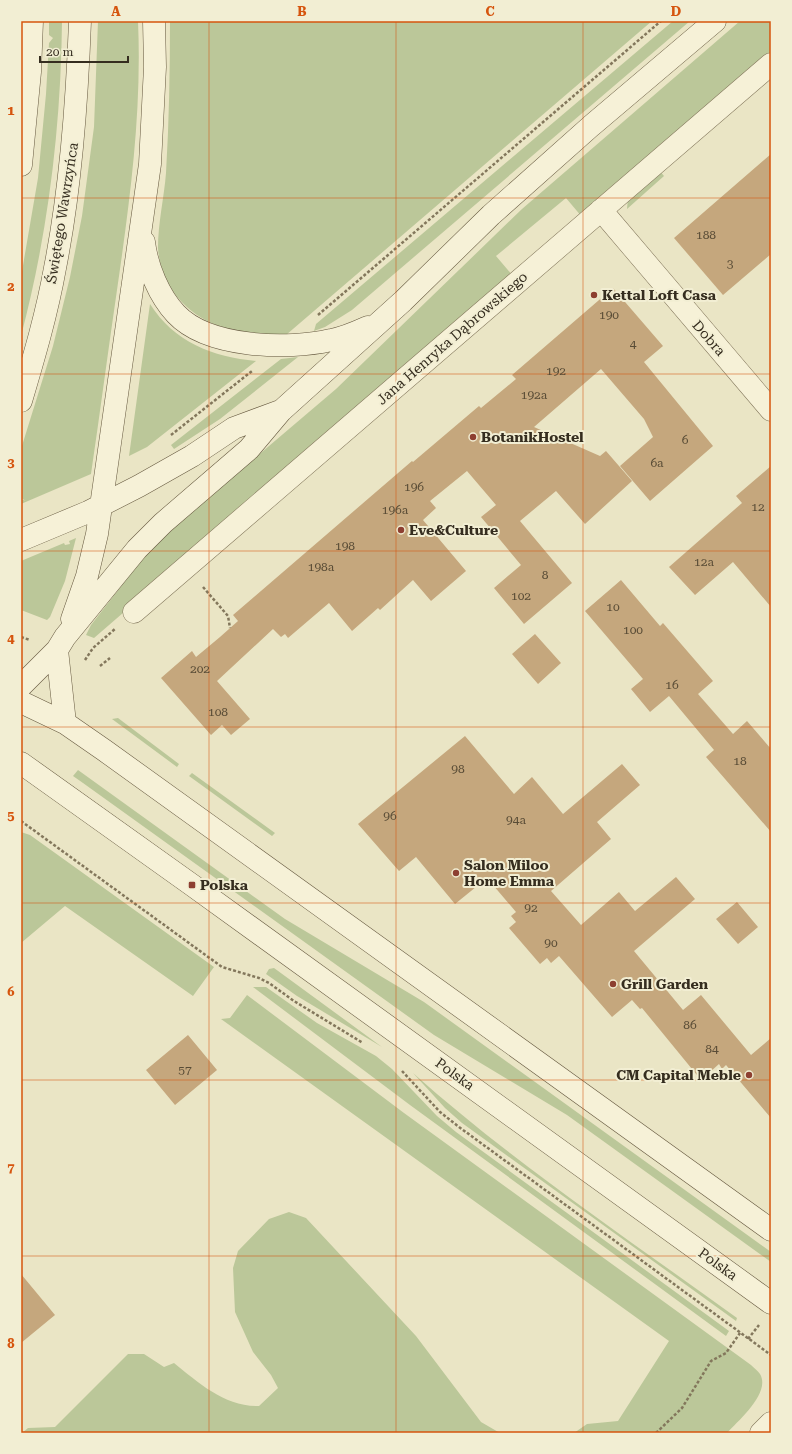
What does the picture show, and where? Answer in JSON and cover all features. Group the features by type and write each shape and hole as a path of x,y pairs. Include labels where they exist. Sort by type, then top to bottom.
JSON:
{"street":[{"path":"21,165 30,72 32,21"},
{"name":"Świętego Wawrzyńca","path":"21,400 55,268 67,193 76,113 80,21"},
{"path":"65,723 61,644 87,576 98,534 142,229 153,129 154,21"},
{"path":"21,686 61,644 137,549 163,523 249,449 281,411 384,319 491,215 591,126 715,21"},
{"name":"Jana Henryka Dąbrowskiego","path":"134,612 771,64"},
{"name":"Dobra","path":"601,210 771,410"},
{"path":"142,229 149,265 161,291 176,314 202,331 240,343 306,344 341,338 384,319"},
{"path":"21,540 102,505 163,473 234,428 281,411"},
{"path":"21,702 65,723 771,1230"},
{"name":"Polska","path":"25,770 771,1303"},
{"path":"762,1433 771,1422"}],"path":[{"path":"314,318 661,21"},
{"path":"165,441 256,368"},
{"path":"201,585 228,616 230,628"},
{"path":"85,660 93,648 134,612"},
{"path":"100,666 110,658"},
{"path":"21,821 222,966 259,978 269,983 294,1001 369,1046"},
{"path":"399,1068 440,1112 458,1127 771,1355"},
{"path":"656,1433 682,1408 711,1361 726,1353 740,1333"}],"green space":[{"path":"49,21 62,21 56,140 46,219 39,259 21,336 21,277 38,178 49,43 53,38 49,35"},
{"path":"98,21 138,21 139,55 137,122 134,156 122,256 91,474 21,504 21,499 26,501 21,498 21,449 53,346 70,277 82,216 94,127"},
{"path":"170,21 652,21 286,335 241,331 214,324 201,318 178,298 164,275 158,248 167,154"},
{"path":"673,21 690,21 352,310 325,327 314,331 316,324"},
{"path":"740,21 771,21 771,54 582,217 566,198 496,256 513,276 94,638 86,635 91,625 147,553 163,536 336,389 522,209"},
{"path":"658,169 664,176 627,209 628,198"},
{"path":"150,304 171,328 183,338 196,345 225,356 256,361 147,447 129,456"},
{"path":"298,357 220,419 174,449 171,445 281,359"},
{"path":"76,538 65,581 50,617 47,620 21,610 21,561 64,543 65,545 70,544 69,541"},
{"path":"118,718 179,764 177,767 112,719"},
{"path":"78,770 285,919 424,1002 771,1252 771,1262 567,1115 434,1035 73,776"},
{"path":"192,773 275,833 272,836 189,776"},
{"path":"21,832 30,835 214,967 193,996 65,906 21,943"},
{"path":"274,968 382,1047 297,996 266,974 269,969"},
{"path":"253,987 266,987 317,1023 376,1056 392,1069 437,1116 456,1132 729,1331 726,1336 410,1105"},
{"path":"247,995 404,1113 751,1365 760,1374 762,1381 758,1398 746,1414 727,1433 574,1433 587,1424 618,1421 669,1341 221,1019 230,1018"},
{"path":"413,1073 451,1106 531,1169 737,1318 736,1321 462,1123 445,1108"},
{"path":"289,1212 306,1218 416,1336 481,1422 500,1433 22,1433 28,1428 55,1427 128,1354 144,1354 164,1367 174,1363 203,1386 224,1398 235,1403 259,1406 278,1388 271,1375 253,1352 235,1312 233,1268 238,1251 269,1219"}],"building":[{"path":"771,154 771,254 723,295 674,238"},
{"path":"613,288 663,346 644,362 713,446 650,501 620,466 653,437 644,419 601,369 534,427 600,456 606,451 632,481 585,524 556,491 520,521 572,583 524,624 494,588 521,565 481,517 496,505 467,471 430,501 436,508 423,520 466,571 431,601 413,580 380,610 378,608 352,631 329,603 288,638 285,634 281,637 273,629 217,681 250,719 231,735 222,725 211,735 161,678 192,651 196,657 220,637 238,621 233,615 412,461 413,462 479,406 481,408 516,379 512,375"},
{"path":"771,466 771,607 733,562 695,595 669,567 742,503 736,496"},
{"path":"621,580 660,626 663,623 713,681 698,694 733,734 747,721 771,749 771,832 706,757 714,750 669,696 650,712 631,689 643,679 585,611"},
{"path":"535,634 561,663 538,684 512,654"},
{"path":"465,736 514,794 532,777 563,814 622,764 640,785 597,822 611,839 551,891 581,925 619,892 635,911 676,877 695,899 634,951 683,1010 701,995 751,1055 771,1038 771,1118 726,1065 722,1069 719,1064 701,1080 642,1008 640,1009 632,1000 612,1017 559,956 551,963 547,958 540,964 509,928 516,922 511,916 516,912 487,878 455,904 416,857 399,871 358,824"},
{"path":"737,902 758,927 738,944 716,919"},
{"path":"188,1035 217,1070 175,1105 146,1070"},
{"path":"21,1274 55,1315 21,1343"}],"place":[{"name":"Kettal Loft Casa","path":"594,295"},
{"name":"BotanikHostel","path":"473,437"},
{"name":"Eve&Culture","path":"401,530"},
{"name":"Salon Miloo Home Emma","path":"456,873"},
{"name":"Polska","path":"192,885"},
{"name":"Grill Garden","path":"613,984"},
{"name":"CM Capital Meble","path":"749,1075"}]}
